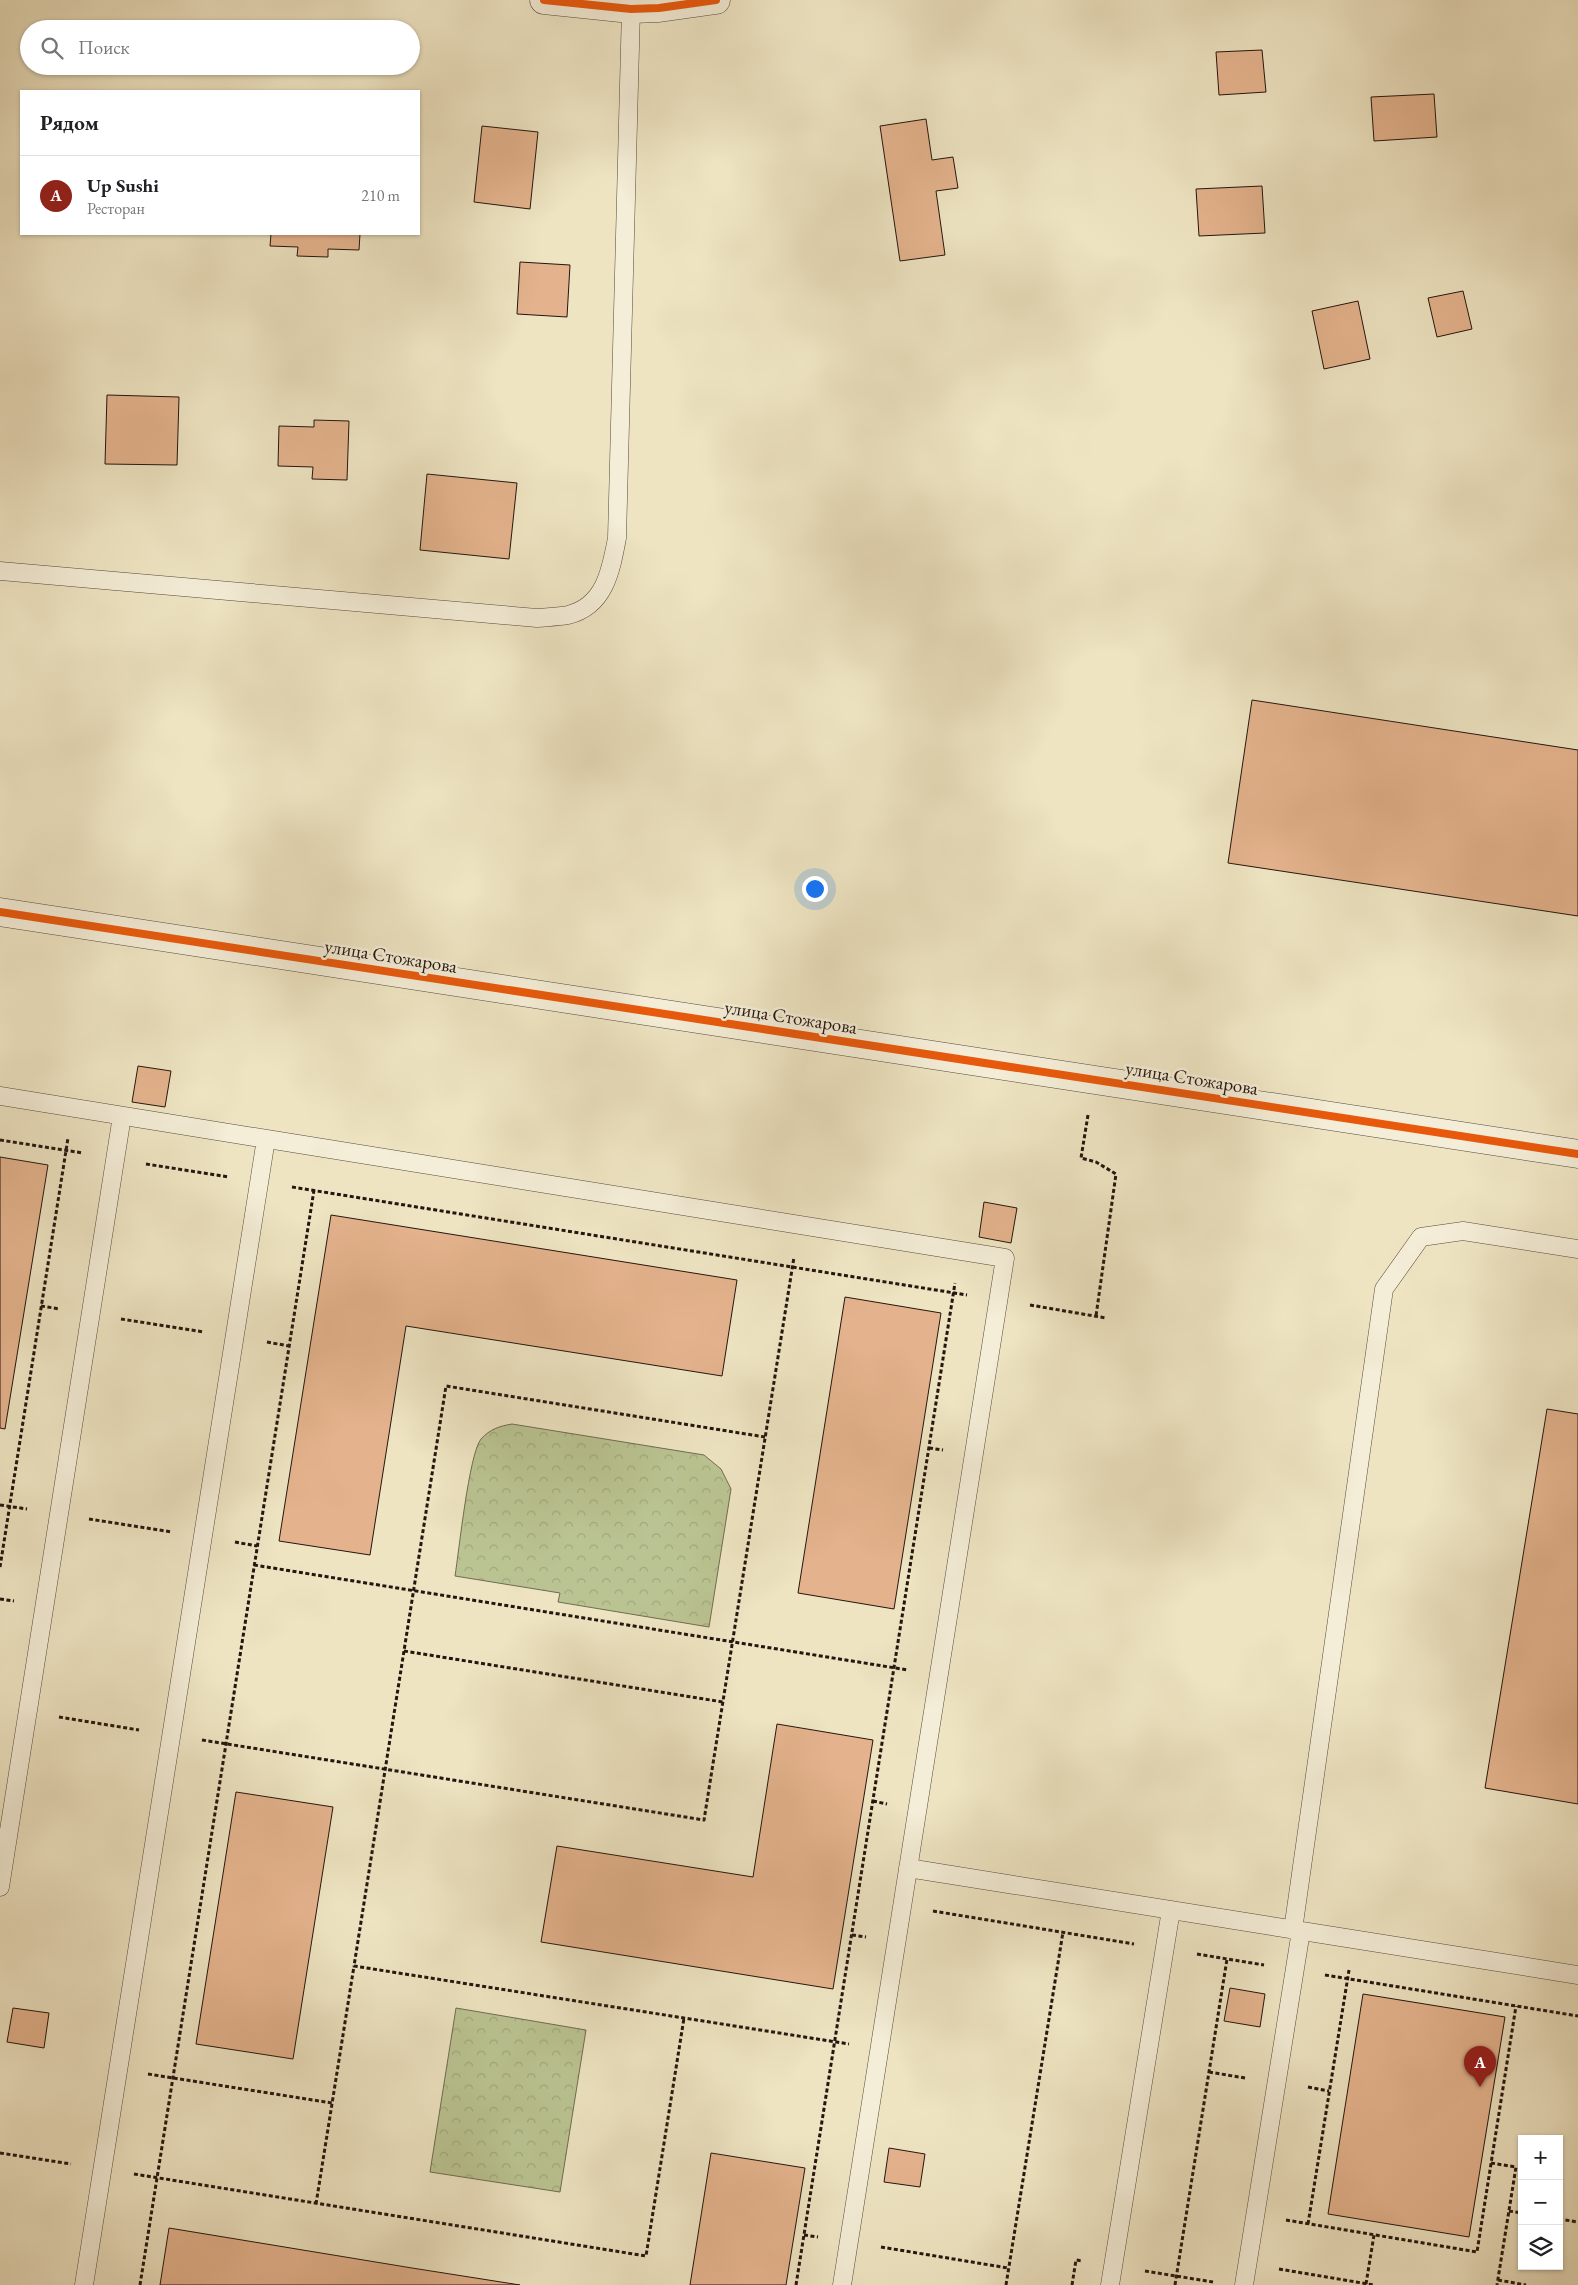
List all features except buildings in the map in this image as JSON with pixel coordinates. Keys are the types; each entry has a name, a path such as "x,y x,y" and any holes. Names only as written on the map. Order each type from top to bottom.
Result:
{"street":[{"path":"544,0 631,9 658,8 716,0"},
{"name":"улица Стожарова","path":"0,912 1578,1154"}],"lane":[{"path":"0,571 537,618 569,615 596,600 610,573 617,538 631,9"},
{"path":"0,1096 1005,1258 842,2285"},
{"path":"0,1887 122,1116"},
{"path":"84,2285 266,1139"},
{"path":"1244,2285 1295,1970 1297,1930 1384,1288 1421,1237 1463,1231 1578,1249"},
{"path":"908,1868 1578,1976"},
{"path":"1110,2285 1171,1910"}],"path":[{"path":"1094,1080 1081,1158 1096,1162 1116,1174 1096,1316"},
{"path":"0,1567 73,1108"},
{"path":"0,1140 1106,1318"},
{"path":"140,2285 314,1190"},
{"path":"28,1712 704,1820 799,1224"},
{"path":"796,2285 961,1250"},
{"path":"41,1306 289,1346"},
{"path":"316,2204 446,1386 765,1437"},
{"path":"0,1504 257,1546"},
{"path":"254,1564 939,1674"},
{"path":"404,1651 723,1702"},
{"path":"902,1906 1578,2016"},
{"path":"1006,2285 1063,1932"},
{"path":"1308,2224 1353,1939"},
{"path":"1175,2285 1227,1959"},
{"path":"354,1966 880,2049"},
{"path":"1255,2215 1477,2252 1516,2006"},
{"path":"0,2153 646,2256 684,2018"},
{"path":"118,2069 332,2103"},
{"path":"1491,2163 1516,2167 1498,2283 1526,2285"},
{"path":"1509,2210 1518,2212"},
{"path":"1563,2220 1578,2222"},
{"path":"804,2235 1008,2268"},
{"path":"1366,2284 1374,2235"},
{"path":"1113,2266 1223,2284"},
{"path":"1271,2268 1374,2285"}],"green space":[{"path":"512,1424 704,1455 721,1469 731,1489 709,1627 558,1602 560,1593 455,1576 472,1463 477,1448 481,1439 492,1430"},
{"path":"456,2008 586,2030 560,2192 430,2172"}],"cycle path":[{"path":"544,0 631,9 659,8 716,0"},
{"path":"0,912 1578,1154"}],"place":[{"name":"Up Sushi","path":"1480,2087"}]}
